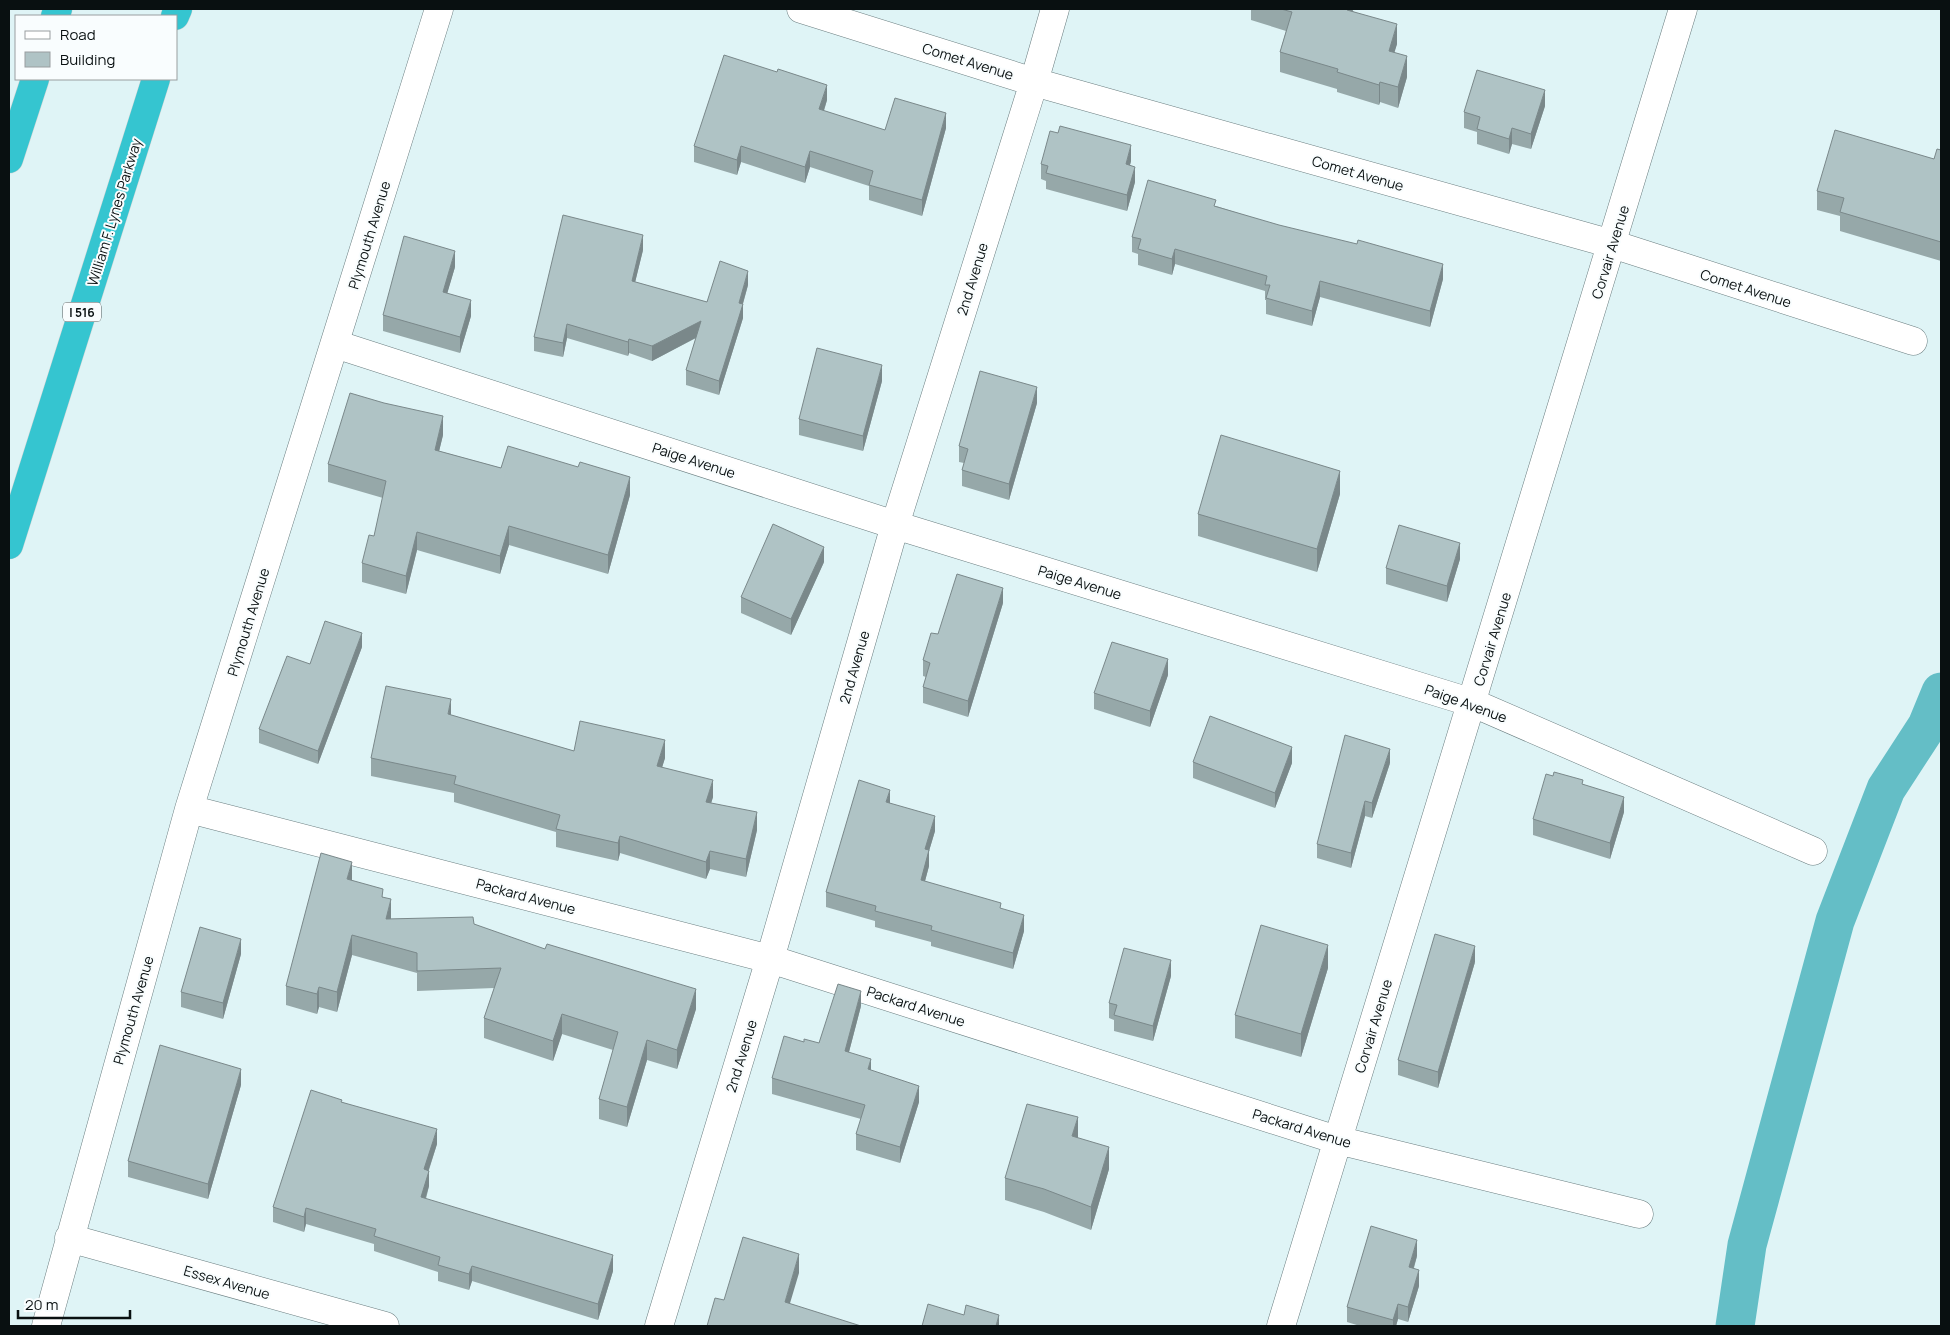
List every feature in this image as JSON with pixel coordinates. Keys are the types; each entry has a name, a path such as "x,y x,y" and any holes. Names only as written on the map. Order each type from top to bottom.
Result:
{"highway":[{"path":"9,159 35,80"},
{"name":"William F. Lynes Parkway","path":"9,545 156,80"}],"street":[{"name":"Plymouth Avenue","path":"46,1326 189,809 439,9"},
{"name":"Comet Avenue","path":"800,9 1034,82 1612,244 1914,341"},
{"name":"2nd Avenue","path":"659,1326 770,960 895,525 1034,82 1055,9"},
{"name":"Corvair Avenue","path":"1282,1326 1337,1140 1473,703 1683,9"},
{"name":"Paige Avenue","path":"335,344 895,525 1473,703 1814,851"},
{"name":"Packard Avenue","path":"189,809 770,960 1337,1140 1639,1214"},
{"name":"Essex Avenue","path":"69,1238 385,1326"}],"building":[{"path":"1281,9 1347,9 1397,24 1389,51 1407,56 1398,87 1380,82 1379,85 1337,72 1338,69 1280,52 1292,12"},
{"path":"724,55 777,72 778,69 827,85 819,109 885,130 895,98 946,113 922,200 869,185 873,171 810,151 805,167 741,146 737,160 694,146"},
{"path":"1477,70 1545,90 1531,134 1512,128 1509,139 1477,129 1480,117 1464,112"},
{"path":"1060,126 1131,145 1126,164 1135,167 1127,195 1046,173 1048,166 1041,164 1050,131 1058,133"},
{"path":"1835,130 1934,159 1937,149 1941,150 1941,242 1840,212 1844,198 1817,191"},
{"path":"1148,180 1216,200 1214,206 1279,225 1357,244 1358,240 1443,264 1430,311 1320,281 1312,311 1266,298 1270,285 1265,285 1267,276 1175,249 1172,259 1138,249 1141,239 1132,237"},
{"path":"563,215 643,235 632,281 707,302 720,261 748,271 739,303 743,304 719,381 686,370 701,321 652,346 629,339 628,342 567,324 563,343 534,337"},
{"path":"404,236 455,251 443,292 471,300 460,337 383,315"},
{"path":"817,348 882,365 863,436 799,419"},
{"path":"980,371 1037,387 1009,484 962,470 968,449 959,446"},
{"path":"350,393 384,403 443,416 435,450 501,468 508,446 578,467 580,462 630,477 608,555 509,526 500,556 417,532 406,576 362,563 369,535 374,536 386,481 328,464"},
{"path":"1221,435 1340,471 1317,549 1198,514"},
{"path":"773,524 824,547 791,619 741,597"},
{"path":"1399,525 1460,543 1447,586 1386,568"},
{"path":"957,574 1003,588 968,701 923,687 930,663 923,660 931,633 938,634"},
{"path":"325,621 362,633 318,751 259,729 287,656 310,664"},
{"path":"1112,642 1168,659 1150,711 1094,693"},
{"path":"386,686 451,699 448,714 574,751 580,721 665,740 657,766 713,780 706,802 757,812 746,859 710,851 706,862 620,836 618,843 556,829 560,815 454,784 456,776 371,758"},
{"path":"1210,716 1292,747 1275,793 1193,762"},
{"path":"1345,735 1390,749 1372,803 1365,801 1351,853 1317,844"},
{"path":"1554,772 1583,780 1582,784 1624,797 1610,843 1533,819 1546,774 1553,776"},
{"path":"859,780 890,790 886,802 935,816 925,849 929,850 921,880 1001,903 1000,908 1024,915 1013,953 931,930 932,926 875,911 876,906 826,892"},
{"path":"321,853 352,862 347,879 383,889 382,897 391,899 386,919 473,917 474,924 545,949 547,944 696,989 677,1050 647,1040 627,1107 599,1099 618,1032 562,1014 553,1041 484,1018 501,968 417,971 417,953 352,935 337,992 319,987 317,994 286,986"},
{"path":"1261,925 1328,945 1301,1034 1235,1015"},
{"path":"200,927 241,939 223,1003 181,992"},
{"path":"1435,934 1475,946 1438,1072 1398,1060"},
{"path":"1124,948 1171,960 1153,1026 1114,1015 1117,1005 1109,1003"},
{"path":"838,984 861,991 845,1051 871,1059 868,1069 919,1086 900,1147 856,1134 865,1105 772,1078 784,1036 804,1042 804,1039 819,1043"},
{"path":"160,1045 241,1069 208,1184 128,1161"},
{"path":"311,1090 342,1100 341,1102 437,1129 424,1169 429,1171 421,1197 613,1255 598,1304 472,1266 469,1274 438,1265 440,1257 374,1236 376,1229 306,1208 304,1217 273,1207"},
{"path":"1027,1104 1078,1117 1072,1136 1109,1147 1091,1207 1044,1189 1005,1178"},
{"path":"1371,1226 1417,1240 1409,1267 1419,1270 1408,1307 1398,1304 1393,1320 1347,1307"},
{"path":"743,1237 799,1254 785,1302 861,1326 707,1326 715,1298 724,1300"},
{"path":"928,1304 964,1315 966,1305 999,1315 996,1326 922,1326"}],"waterway":[{"path":"1735,1326 1747,1245 1835,921 1886,789 1927,726 1941,692"}]}
